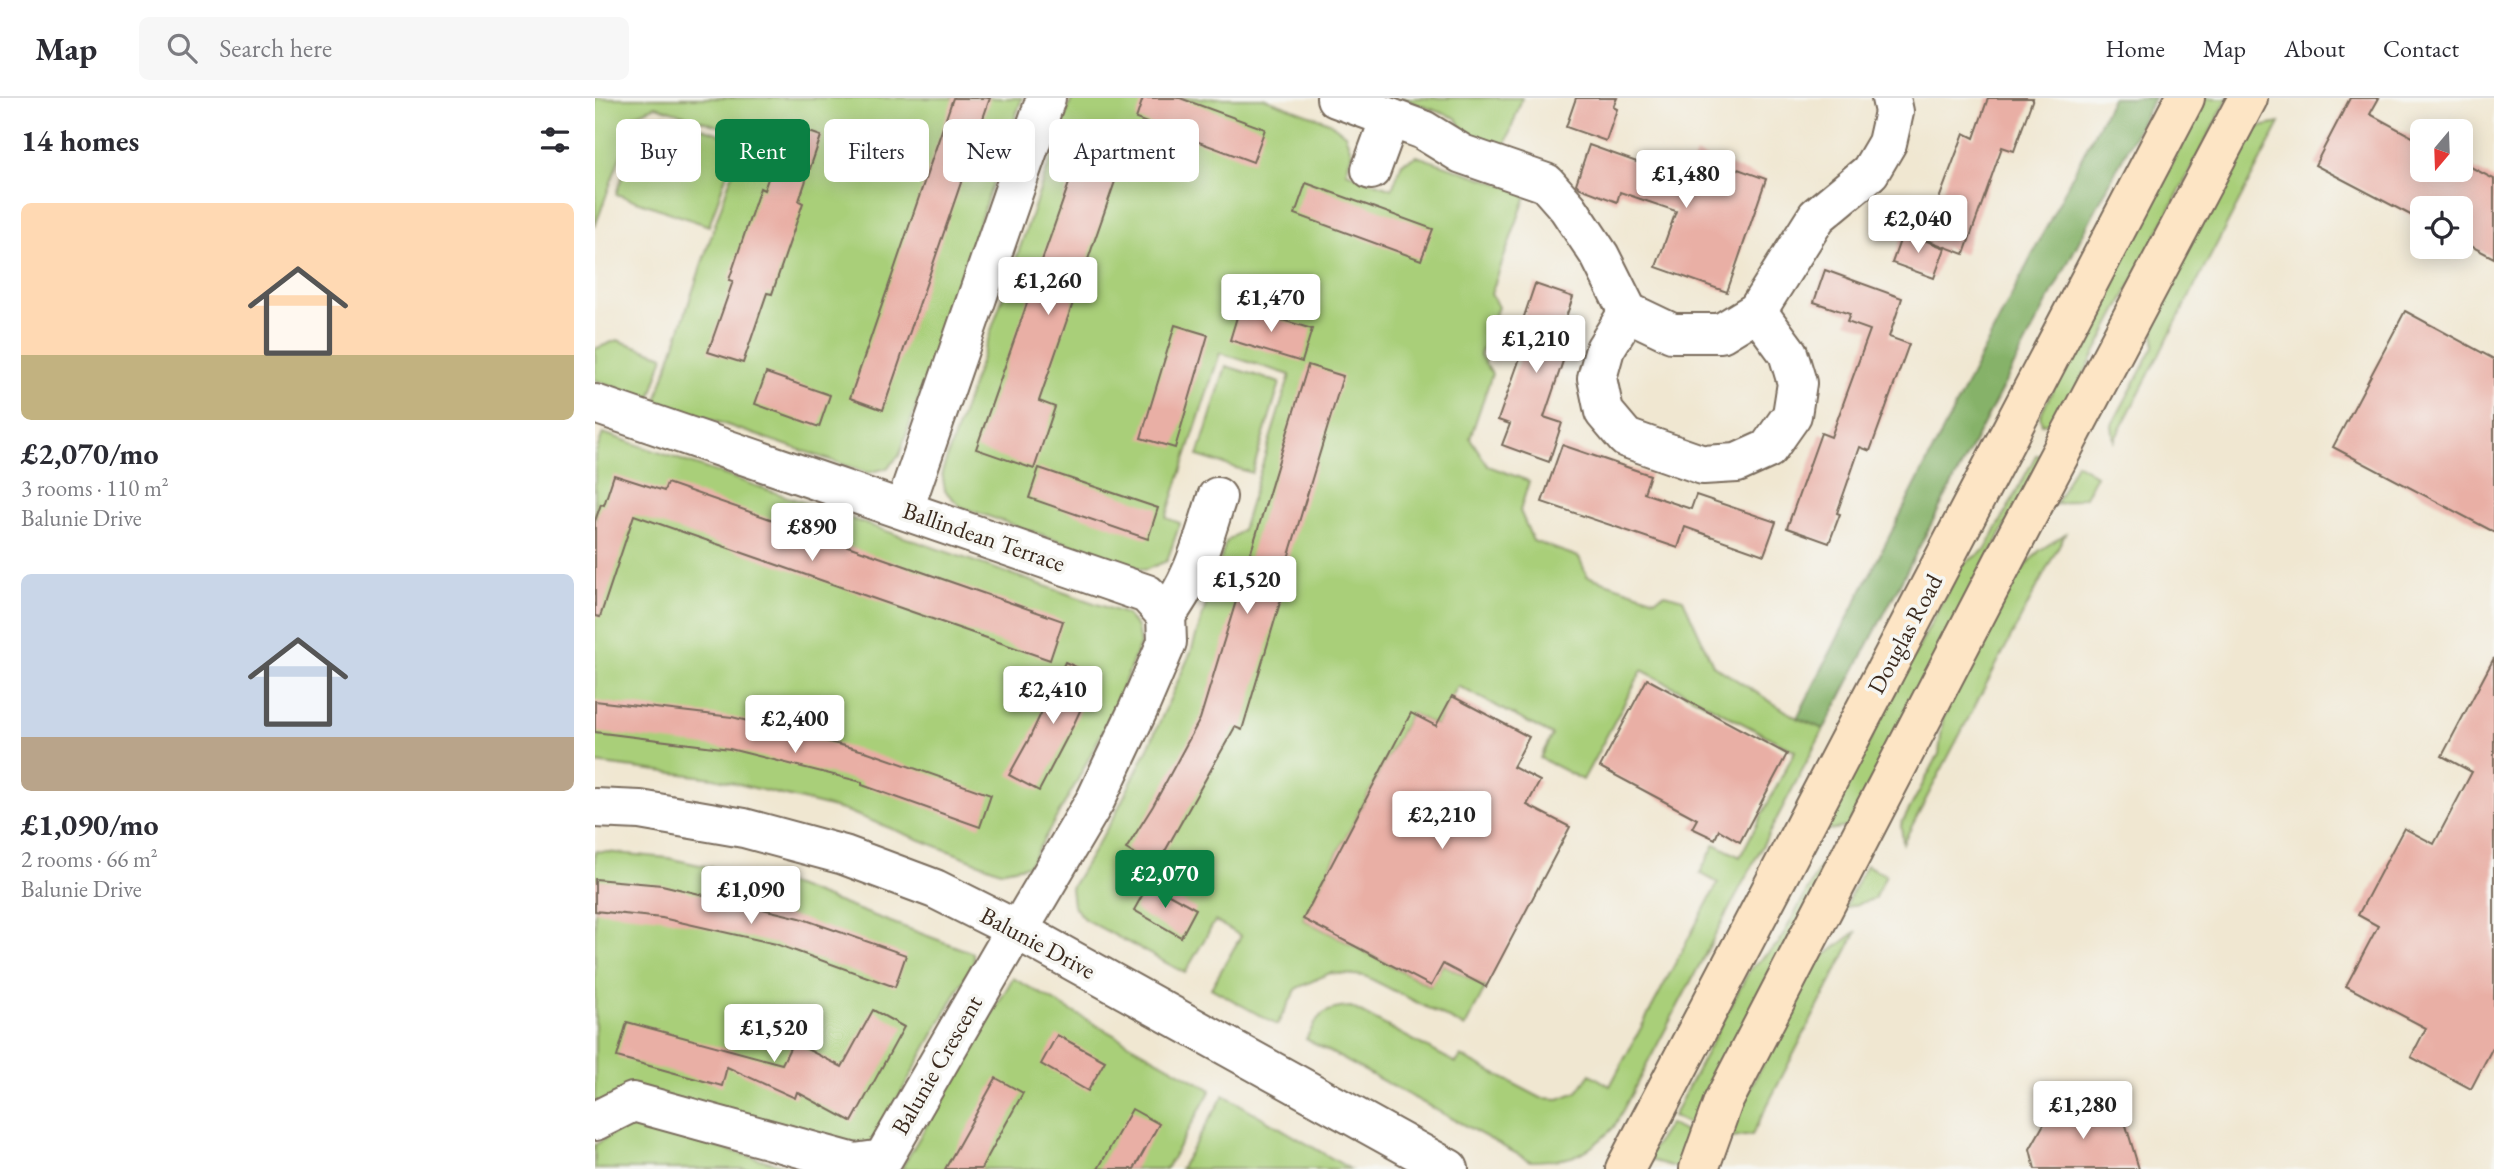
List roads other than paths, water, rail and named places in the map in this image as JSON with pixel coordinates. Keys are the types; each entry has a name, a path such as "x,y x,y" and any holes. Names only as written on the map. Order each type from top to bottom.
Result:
{"main road":[{"name":"Douglas Road","path":"1625,1169 2185,98"},
{"path":"1699,1169 1723,1102 2248,98"}],"street":[{"path":"904,509 1046,98"},
{"path":"1336,98 1423,130 1462,154 1545,183 1568,208 1600,256 1628,312 1672,333 1721,333 1757,311 1817,216 1870,172 1887,143 1894,112 1891,98"},
{"path":"1371,170 1390,118"},
{"path":"1628,312 1605,349 1597,378 1604,412 1626,438 1703,465 1737,463 1768,449 1792,415 1797,383 1788,353 1757,311"},
{"name":"Ballindean Terrace","path":"595,404 1147,594 1166,615"},
{"path":"1017,930 1095,799 1138,710 1167,642 1166,615 1189,582 1217,497"},
{"name":"Balunie Drive","path":"595,807 640,810 744,828 844,855 935,889 1017,930 1449,1169"},
{"name":"Balunie Crescent","path":"595,1121 633,1102 855,1163 883,1159 1017,930"}]}
